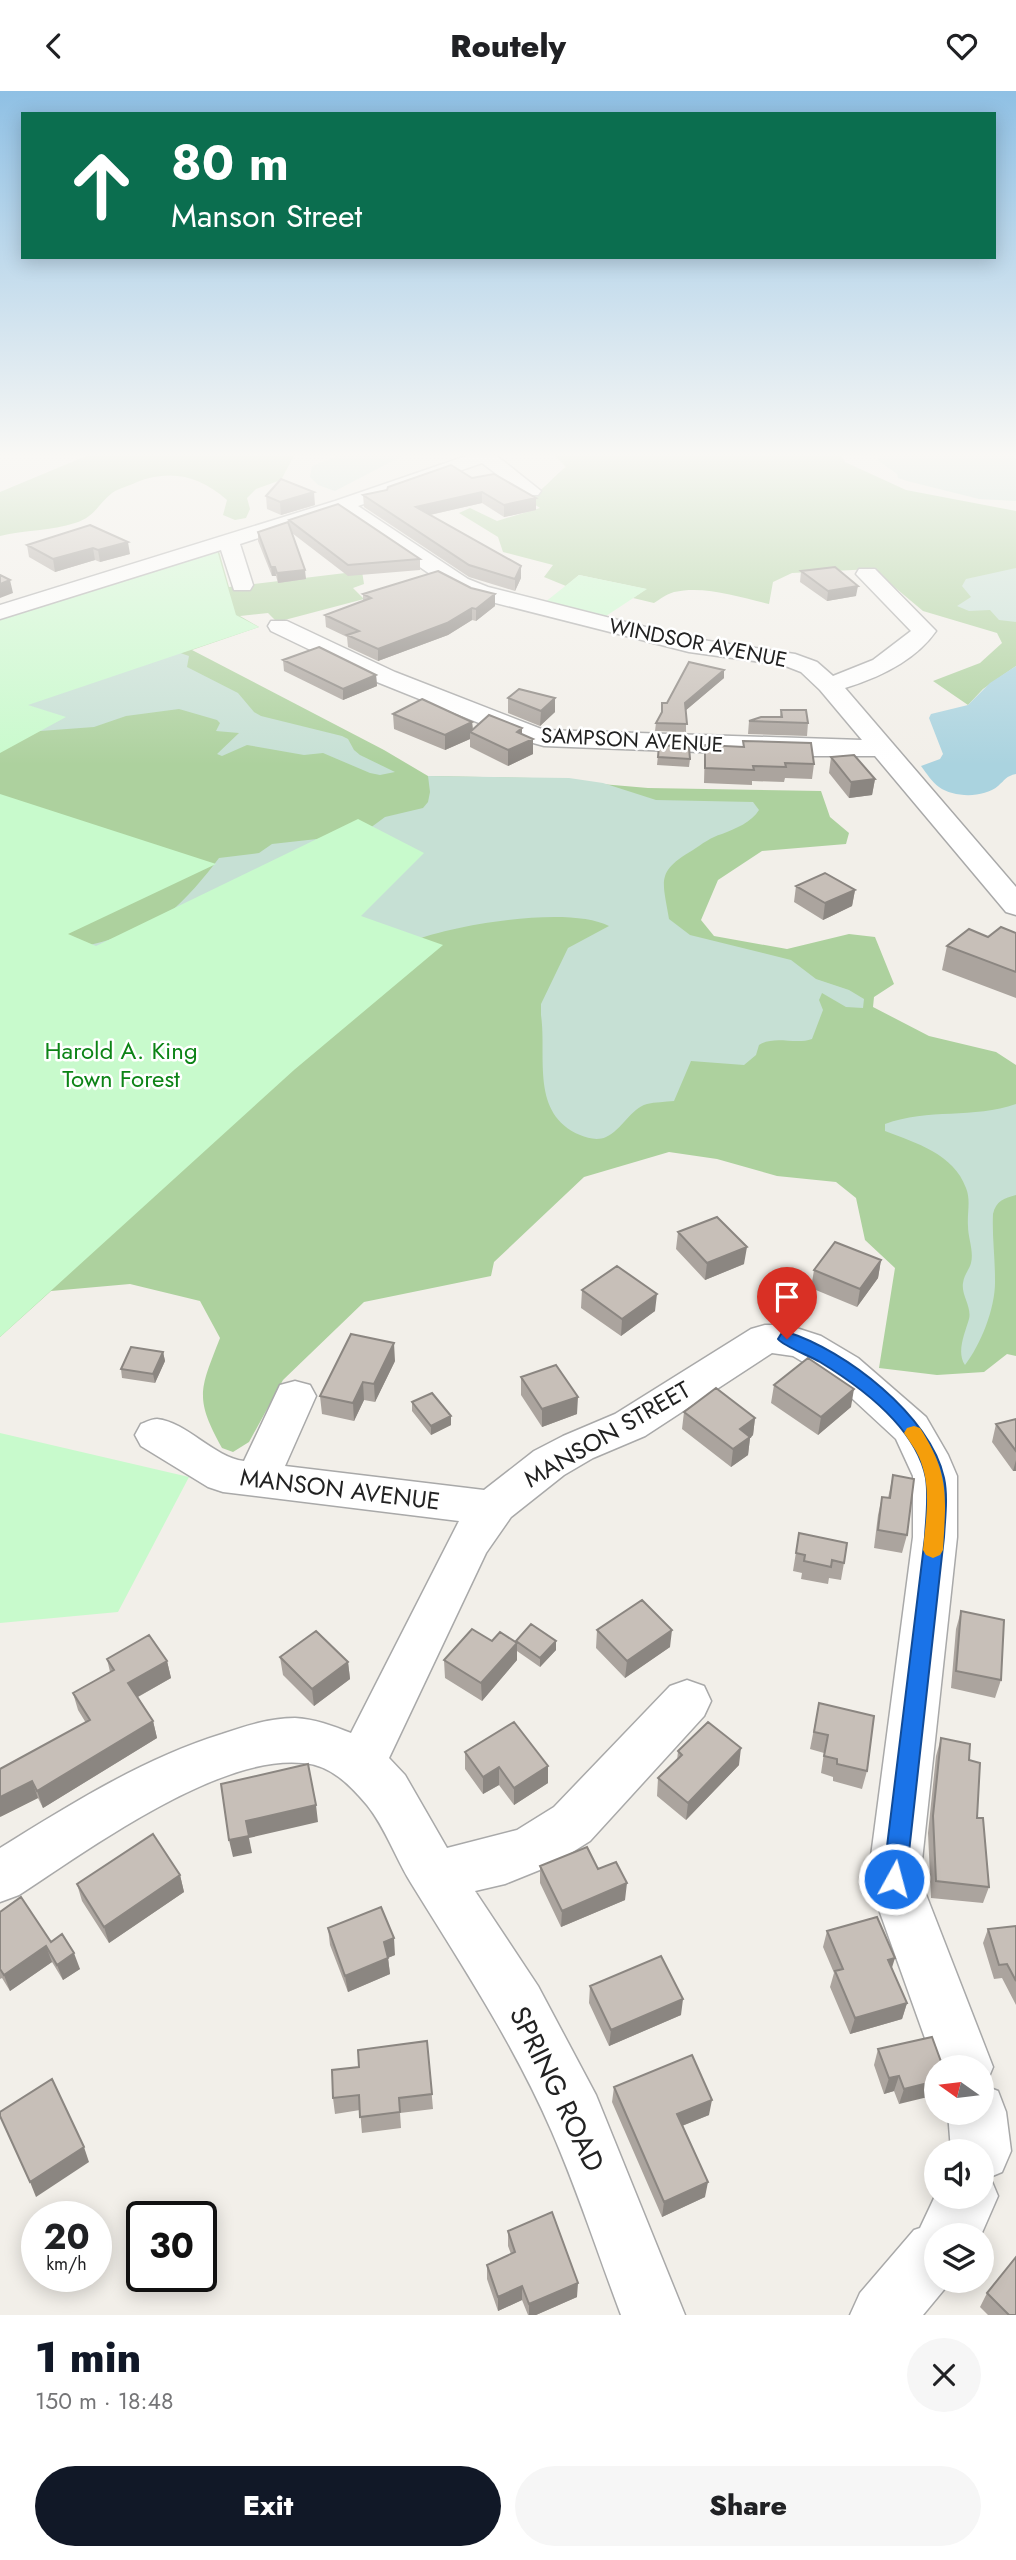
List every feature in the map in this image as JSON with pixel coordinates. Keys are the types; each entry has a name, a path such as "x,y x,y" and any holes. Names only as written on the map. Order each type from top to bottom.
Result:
{"street":[{"path":"0,612 175,558"},
{"path":"234,558 242,586"},
{"name":"WINDSOR AVENUE","path":"421,558 460,584 480,592 702,647 787,659 809,667 829,685 1016,906"},
{"path":"829,685 848,680 911,647 924,631 867,574"},
{"path":"493,622 516,602"},
{"name":"SAMPSON AVENUE","path":"279,626 386,677 520,731 544,738 803,748 881,748"},
{"name":"MANSON STREET","path":"360,1764 468,1543 493,1508 549,1463 578,1447 629,1426 678,1392 765,1339 787,1339 807,1346 844,1369 911,1428 928,1455 935,1476 937,1494 934,1537 894,1879 960,2055"},
{"path":"257,1480 295,1396"},
{"name":"MANSON AVENUE","path":"156,1435 223,1475 493,1508"},
{"path":"436,1875 505,1859 534,1848 572,1824 687,1701"},
{"path":"0,1877 108,1811 210,1759 282,1741 312,1742 344,1751 360,1764"},
{"name":"SPRING ROAD","path":"360,1764 387,1791 518,2006 575,2116 653,2315"},
{"path":"882,2315 924,2266"}],"green space":[{"path":"193,558 219,558 236,615 259,627 28,705 66,717 0,753 0,619"},
{"path":"211,558 221,558 229,587 362,571 364,584 353,588 364,599 277,622 268,613 240,616 259,627 192,650 384,750 428,776 532,778 648,788 821,791 830,817 849,833 846,844 762,851 718,880 701,920 714,936 787,949 849,934 875,937 894,984 874,997 873,1007 929,1036 996,1052 1016,1065 1016,1356 1007,1354 984,1372 937,1375 879,1368 895,1268 865,1240 856,1198 836,1182 777,1176 717,1159 669,1152 584,1177 494,1262 491,1276 364,1302 283,1380 249,1442 233,1452 222,1448 207,1417 204,1404 204,1382 220,1338 200,1301 130,1284 51,1291 0,1337 0,739"},
{"path":"525,558 1016,558 1016,666 983,689 968,705 933,681 980,663 1002,643 997,633 923,611 873,569 792,573 773,582 769,604 697,590 674,592 654,603 633,598 646,589 579,575 566,586 544,577 553,565"},
{"path":"1016,568 1016,622 999,620 990,610 969,611 957,606 971,597 962,586 966,579"},
{"path":"579,575 647,589 603,618 544,603"},
{"path":"169,649 189,656 187,667 238,693 254,712 261,716 342,736 348,739 360,755 395,772 380,775 370,773 323,753 304,755 247,745 222,756 217,754 239,733 216,731 220,723 217,720 179,709 126,716 94,727 27,732 0,674"},
{"path":"428,776 569,778 603,783 656,800 753,802 759,810 752,818 707,841 667,871 664,886 669,919 690,935 791,960 816,979 849,990 864,999 863,1008 846,1007 822,993 819,1000 823,1010 812,1039 765,1042 759,1045 756,1055 744,1065 691,1061 674,1101 650,1103 641,1107 612,1134 596,1139 580,1135 564,1126 547,1099 541,1015 541,1004 568,948 609,926 590,920 538,917 479,924 407,943 0,1014 90,945 119,937 167,915 195,888 219,858 259,853 272,844 362,834 385,817 423,808 428,802 430,792"},
{"name":"Harold A. King Town Forest","path":"0,794 216,864 68,934 96,946 358,819 424,853 361,916 443,945 294,1070 0,1337"},
{"path":"1016,1104 1016,1195 1001,1201 993,1214 993,1301 982,1336 965,1365 961,1348 970,1315 963,1283 972,1254 966,1188 953,1166 943,1158 921,1145 885,1131 885,1124 918,1116 984,1111"},
{"path":"0,1433 189,1477 118,1612 0,1623"}],"water":[{"path":"1016,666 1016,774 985,793 961,795 945,791 921,766 940,759 943,754 929,718 931,714 968,705 990,683"}],"building":[{"path":"268,558 301,558 305,570 277,573 275,567 271,567"},
{"path":"339,558 420,559 348,565"},
{"path":"458,558 506,558 521,566 515,579 469,565"},
{"path":"835,567 858,586 828,591 801,571"},
{"path":"438,571 471,588 495,594 476,609 472,608 447,623 378,649 347,635 359,631 325,615 371,598 363,594"},
{"path":"0,575 10,580 0,584"},
{"path":"319,647 376,675 343,689 283,660"},
{"path":"689,662 724,670 685,703 687,724 656,723 662,712 662,703 667,703"},
{"path":"519,689 555,698 541,711 508,698"},
{"path":"422,699 472,722 445,735 393,714"},
{"path":"781,710 806,710 808,723 749,721 761,717 782,717"},
{"path":"489,715 522,728 517,732 533,739 508,750 470,732"},
{"path":"743,741 811,743 814,764 753,766 754,770 705,768 705,745 744,747"},
{"path":"659,745 689,747 690,759 658,757"},
{"path":"854,755 875,779 851,782 831,757"},
{"path":"825,873 855,890 825,903 796,886"},
{"path":"1001,927 1016,933 1016,972 947,946 969,929 988,937"},
{"path":"717,1217 747,1247 707,1263 678,1232"},
{"path":"835,1242 881,1260 860,1289 814,1270"},
{"path":"617,1266 657,1294 622,1319 582,1290"},
{"path":"351,1334 394,1343 374,1384 363,1382 353,1403 320,1396"},
{"path":"131,1347 163,1352 153,1374 121,1369"},
{"path":"808,1358 854,1389 821,1417 774,1385"},
{"path":"556,1365 578,1397 542,1409 521,1377"},
{"path":"716,1388 755,1418 740,1429 750,1437 733,1449 684,1412"},
{"path":"432,1393 451,1416 431,1426 412,1402"},
{"path":"1016,1419 1016,1451 996,1424"},
{"path":"893,1475 914,1479 907,1535 878,1530 882,1497 890,1498"},
{"path":"799,1533 847,1543 844,1563 832,1560 831,1567 804,1561 805,1555 796,1553"},
{"path":"642,1600 672,1630 627,1661 597,1630"},
{"path":"961,1611 1004,1620 1001,1680 956,1671"},
{"path":"531,1624 556,1641 540,1658 516,1641"},
{"path":"472,1629 492,1641 500,1632 517,1643 481,1683 444,1660"},
{"path":"316,1631 348,1662 312,1689 280,1657"},
{"path":"149,1635 167,1661 128,1683 153,1721 37,1791 32,1781 0,1797 0,1769 90,1720 73,1693 114,1670 107,1659"},
{"path":"819,1703 874,1716 867,1771 837,1764 837,1759 824,1756 828,1735 814,1732"},
{"path":"514,1722 548,1766 514,1788 499,1767 483,1777 465,1752"},
{"path":"708,1722 741,1748 688,1803 658,1778 682,1755 678,1751"},
{"path":"941,1738 970,1744 969,1760 980,1763 977,1818 983,1818 989,1887 936,1881 933,1816"},
{"path":"308,1764 316,1805 246,1821 249,1836 229,1840 221,1784"},
{"path":"153,1834 180,1875 104,1927 77,1884"},
{"path":"587,1847 598,1869 616,1862 627,1883 562,1911 540,1866"},
{"path":"21,1897 51,1942 62,1934 74,1953 57,1965 46,1946 4,1975 0,1969 0,1912"},
{"path":"381,1907 394,1938 384,1942 388,1958 345,1976 328,1928"},
{"path":"877,1917 895,1958 888,1960 907,2003 855,2018 835,1971 843,1969 827,1931"},
{"path":"1016,1926 1016,1981 1007,1964 999,1965 988,1929"},
{"path":"661,1956 683,1999 611,2030 590,1986"},
{"path":"932,2037 939,2055 924,2055 924,2084 904,2089 899,2076 889,2078 878,2049"},
{"path":"427,2041 432,2094 399,2098 400,2112 360,2117 359,2095 333,2098 332,2070 359,2067 358,2050"},
{"path":"692,2055 712,2100 677,2114 708,2182 664,2202 614,2087"},
{"path":"52,2079 84,2147 30,2182 0,2112"},
{"path":"552,2212 578,2283 529,2304 522,2286 498,2297 487,2265 515,2252 508,2231"},
{"path":"1016,2257 1016,2315 1009,2315 987,2293 994,2293 994,2284"}],"slow traffic":[{"path":"914,1433 928,1455 935,1476 937,1494 933,1550"}],"route":[{"path":"787,1339 807,1346 844,1369 884,1401 911,1428 928,1455 935,1476 937,1494 934,1537 894,1879"}]}
